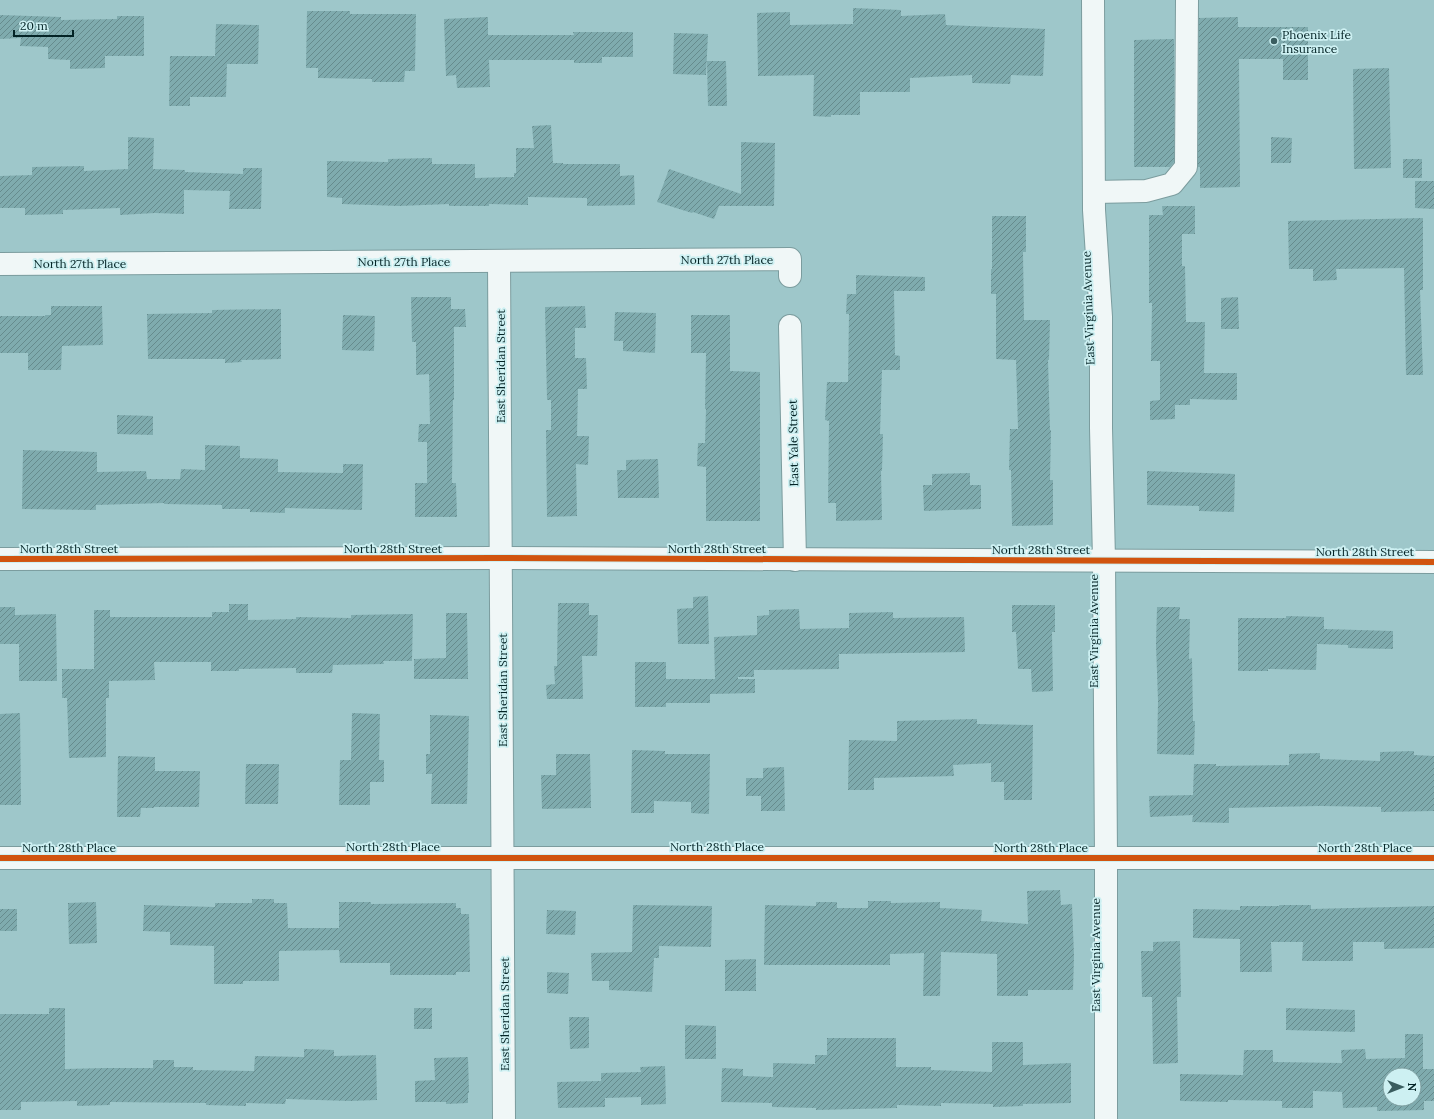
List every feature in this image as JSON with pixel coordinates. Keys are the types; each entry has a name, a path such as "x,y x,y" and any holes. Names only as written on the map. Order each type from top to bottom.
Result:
{"street":[{"name":"East Virginia Avenue","path":"1093,0 1094,210 1101,316 1101,428 1104,560 1106,1119"},
{"path":"1094,192 1146,191 1172,184 1186,167 1187,0"},
{"name":"North 27th Place","path":"0,264 790,259 790,276"},
{"name":"East Sheridan Street","path":"499,261 504,1119"},
{"name":"East Yale Street","path":"790,326 795,560"},
{"name":"North 28th Street","path":"0,559 501,558 1434,562"},
{"name":"North 28th Place","path":"0,858 1434,858"}],"building":[{"path":"853,8 901,10 901,16 945,14 946,25 1045,29 1043,76 1011,75 1010,84 972,83 972,75 910,78 910,92 860,92 860,115 831,115 831,117 813,116 814,75 758,76 757,13 790,12 790,25 853,24"},
{"path":"307,11 350,11 350,14 416,14 415,71 405,71 404,82 372,82 372,79 318,78 318,68 306,68"},
{"path":"0,15 61,17 61,20 117,19 117,16 144,16 144,56 105,56 105,68 70,69 70,60 48,59 48,47 20,46 21,38 0,39"},
{"path":"488,17 488,35 574,35 573,32 633,32 633,57 602,57 602,63 574,63 574,60 489,60 490,87 457,88 456,75 446,76 444,19"},
{"path":"1238,17 1238,27 1308,27 1308,80 1283,80 1283,59 1239,59 1240,187 1200,188 1200,167 1198,167 1199,18"},
{"path":"216,24 259,25 258,64 227,64 226,97 190,97 190,106 169,106 170,56 215,56"},
{"path":"674,33 708,34 706,75 673,74"},
{"path":"1174,39 1174,162 1170,167 1134,167 1134,40"},
{"path":"707,61 726,61 727,106 708,106"},
{"path":"1389,68 1391,168 1354,169 1353,69"},
{"path":"551,125 553,163 620,164 620,176 634,175 635,205 587,206 587,198 528,197 528,205 489,204 489,206 449,206 449,204 399,206 342,204 342,198 327,197 327,161 388,162 388,159 432,158 432,164 475,164 475,178 514,177 514,173 516,173 516,148 534,148 532,126"},
{"path":"128,137 154,138 153,169 185,170 185,172 243,174 243,168 262,168 261,209 229,209 230,191 184,190 184,214 155,213 120,215 120,208 63,210 63,214 25,215 25,208 0,208 0,176 32,175 32,167 84,166 84,171 128,169"},
{"path":"1271,137 1292,138 1291,163 1271,163"},
{"path":"741,142 775,143 774,206 719,206 714,219 657,202 669,169 741,194"},
{"path":"1403,159 1422,159 1422,178 1403,178"},
{"path":"1415,181 1434,181 1434,209 1415,208"},
{"path":"1162,206 1195,206 1195,234 1182,234 1182,266 1185,266 1186,322 1205,322 1204,373 1237,373 1237,400 1190,399 1190,405 1175,405 1175,419 1150,420 1150,401 1160,400 1160,361 1151,361 1152,303 1149,303 1149,215 1163,215"},
{"path":"992,216 1026,216 1026,252 1023,252 1024,320 1050,320 1048,360 1051,430 1050,480 1053,480 1053,525 1012,526 1011,470 1009,470 1010,429 1018,429 1016,360 996,359 996,294 991,294"},
{"path":"1423,218 1423,290 1420,290 1423,375 1406,375 1404,268 1336,269 1337,280 1313,281 1313,269 1289,269 1288,221"},
{"path":"856,275 925,277 925,291 894,291 895,355 900,356 900,370 882,370 880,434 883,434 881,471 882,520 836,521 836,503 828,503 829,421 825,420 827,382 848,382 849,314 846,314 847,294 856,294"},
{"path":"411,297 451,297 451,309 465,309 466,327 454,327 452,483 456,483 457,517 415,517 415,483 427,483 427,442 418,442 419,424 430,424 429,374 416,375 416,342 412,342"},
{"path":"1238,297 1239,329 1221,329 1221,298"},
{"path":"51,306 102,306 103,345 62,346 61,370 28,370 28,353 0,353 0,316 51,315"},
{"path":"585,306 586,328 575,328 575,358 586,358 587,389 578,389 577,436 589,436 588,465 576,464 577,516 547,517 546,430 551,430 551,400 547,400 545,307"},
{"path":"281,309 281,359 241,360 242,362 225,363 225,359 148,359 147,314 212,313 212,310"},
{"path":"615,312 656,313 655,353 623,351 623,341 614,341"},
{"path":"343,315 375,316 374,351 342,350"},
{"path":"691,315 730,315 730,371 760,372 760,521 706,521 706,467 697,466 698,443 705,443 706,353 691,353"},
{"path":"117,415 153,416 153,435 117,434"},
{"path":"205,445 240,446 240,458 278,459 278,472 343,473 343,464 363,464 362,510 285,508 285,513 250,512 250,509 222,509 222,505 164,503 96,505 96,510 22,509 23,450 97,452 97,472 146,471 147,479 180,479 181,469 205,470"},
{"path":"658,459 659,498 618,498 617,470 626,470 626,460"},
{"path":"1147,471 1235,474 1234,512 1199,511 1199,506 1147,505"},
{"path":"970,473 970,485 981,485 981,509 924,511 923,485 932,485 932,474"},
{"path":"708,596 709,644 678,644 677,609 693,608 693,597"},
{"path":"558,603 589,603 589,615 598,615 597,656 582,656 583,699 547,699 546,685 555,684 554,666 557,666"},
{"path":"229,604 248,604 248,620 296,619 296,617 351,618 351,615 413,614 412,661 383,661 384,664 333,665 332,673 296,673 296,668 211,671 211,662 154,662 155,680 109,681 109,698 106,698 106,757 69,758 67,698 62,698 62,669 94,669 94,610 110,610 110,617 212,617 212,612 229,612"},
{"path":"1012,605 1055,605 1055,632 1052,632 1053,691 1032,692 1031,669 1018,669 1016,632 1012,632"},
{"path":"0,607 15,607 15,615 56,614 57,681 19,681 19,644 0,644"},
{"path":"1157,607 1180,607 1179,619 1190,619 1189,659 1192,658 1193,721 1195,721 1194,755 1157,754"},
{"path":"799,609 800,629 849,628 849,613 893,612 893,618 964,617 965,652 839,654 839,669 754,670 754,677 738,677 738,679 755,679 755,693 710,694 710,703 666,703 666,707 635,707 635,662 666,662 666,679 715,679 714,637 757,635 757,616 769,615 769,610"},
{"path":"446,613 467,613 468,679 414,679 414,659 446,658"},
{"path":"1286,616 1324,617 1324,629 1393,631 1393,649 1348,648 1348,645 1317,644 1316,670 1268,669 1268,671 1238,671 1238,618 1286,618"},
{"path":"20,713 21,805 0,805 0,714"},
{"path":"352,713 380,714 379,760 384,760 384,782 370,782 370,805 339,805 340,760 351,760"},
{"path":"430,715 469,716 467,804 431,804 432,774 426,774 426,754 430,754"},
{"path":"977,719 977,724 1033,725 1032,800 1004,800 1004,782 991,782 991,763 953,765 954,776 874,778 874,790 848,790 849,740 897,741 897,721"},
{"path":"632,750 665,751 665,754 710,754 709,814 691,813 691,802 654,801 654,813 631,813"},
{"path":"1414,751 1414,755 1434,756 1434,811 1381,812 1381,807 1320,806 1229,808 1229,823 1192,822 1193,815 1150,817 1149,796 1193,795 1194,764 1216,764 1216,766 1289,765 1289,754 1320,753 1320,759 1380,761 1380,752"},
{"path":"556,754 590,754 591,808 542,809 541,775 556,775"},
{"path":"118,756 155,757 155,771 200,771 199,807 141,808 140,817 117,817"},
{"path":"246,764 279,764 278,804 245,804"},
{"path":"784,767 785,811 761,811 761,796 746,796 746,778 763,778 763,768"},
{"path":"1060,890 1061,905 1072,904 1074,956 1073,990 1028,990 1028,996 997,996 997,954 941,952 940,996 923,996 924,953 890,954 890,965 764,965 765,905 816,906 816,902 837,902 837,908 868,908 868,901 891,901 891,903 940,902 940,908 982,910 981,921 1028,924 1027,891"},
{"path":"252,899 274,899 274,903 287,903 288,928 339,928 339,902 371,902 371,904 456,903 456,908 461,908 461,914 469,914 470,972 456,972 456,975 390,975 390,963 340,963 339,950 279,951 279,981 243,981 243,984 214,984 214,946 170,945 170,932 143,931 144,905 215,907 215,903 252,903"},
{"path":"96,902 97,943 69,944 68,903"},
{"path":"633,905 712,906 711,947 659,946 659,958 654,958 652,992 609,990 609,981 592,981 591,953 632,952"},
{"path":"1311,905 1311,909 1434,906 1434,948 1384,949 1384,942 1353,942 1353,961 1302,961 1303,942 1271,942 1272,972 1240,972 1240,939 1193,938 1193,909 1240,910 1240,906"},
{"path":"0,909 17,909 17,931 0,931"},
{"path":"547,910 576,911 575,935 546,934"},
{"path":"1180,941 1181,997 1177,997 1178,1063 1153,1064 1152,997 1142,997 1141,951 1153,951 1153,942"},
{"path":"756,959 756,991 725,991 725,960"},
{"path":"547,972 569,973 568,994 547,993"},
{"path":"49,1008 65,1008 65,1069 153,1068 153,1060 174,1060 174,1067 193,1067 193,1070 254,1071 255,1056 304,1057 304,1049 334,1050 334,1056 376,1055 377,1100 350,1101 286,1099 285,1104 246,1103 246,1106 206,1105 206,1103 110,1102 110,1105 77,1106 77,1101 21,1102 21,1110 0,1110 0,1014 49,1014"},
{"path":"414,1008 432,1008 432,1029 414,1029"},
{"path":"1286,1008 1355,1010 1355,1032 1286,1030"},
{"path":"569,1017 589,1017 589,1048 570,1049"},
{"path":"685,1025 716,1026 716,1059 685,1059"},
{"path":"1405,1034 1423,1034 1423,1069 1434,1069 1434,1101 1424,1101 1424,1110 1377,1111 1377,1107 1343,1108 1342,1092 1313,1091 1313,1108 1282,1108 1282,1101 1180,1101 1180,1074 1243,1075 1244,1050 1273,1050 1273,1062 1342,1063 1341,1050 1365,1049 1366,1059 1405,1058"},
{"path":"827,1038 896,1038 896,1067 931,1067 931,1070 992,1072 992,1042 1023,1042 1023,1065 1071,1063 1071,1103 1023,1104 1023,1106 993,1107 993,1104 941,1103 941,1106 897,1105 897,1108 816,1110 816,1108 772,1107 772,1103 721,1102 722,1068 743,1069 743,1076 773,1077 773,1063 815,1064 815,1055 827,1055"},
{"path":"468,1057 468,1103 446,1104 446,1102 415,1102 415,1081 435,1080 434,1058"},
{"path":"665,1066 666,1104 641,1105 641,1097 605,1098 605,1107 558,1108 557,1082 601,1081 601,1073 641,1072 640,1067"}],"cycle path":[{"path":"0,559 501,558 1434,562"},
{"path":"0,858 1434,858"}],"place":[{"name":"Phoenix Life Insurance","path":"1274,41"}]}
